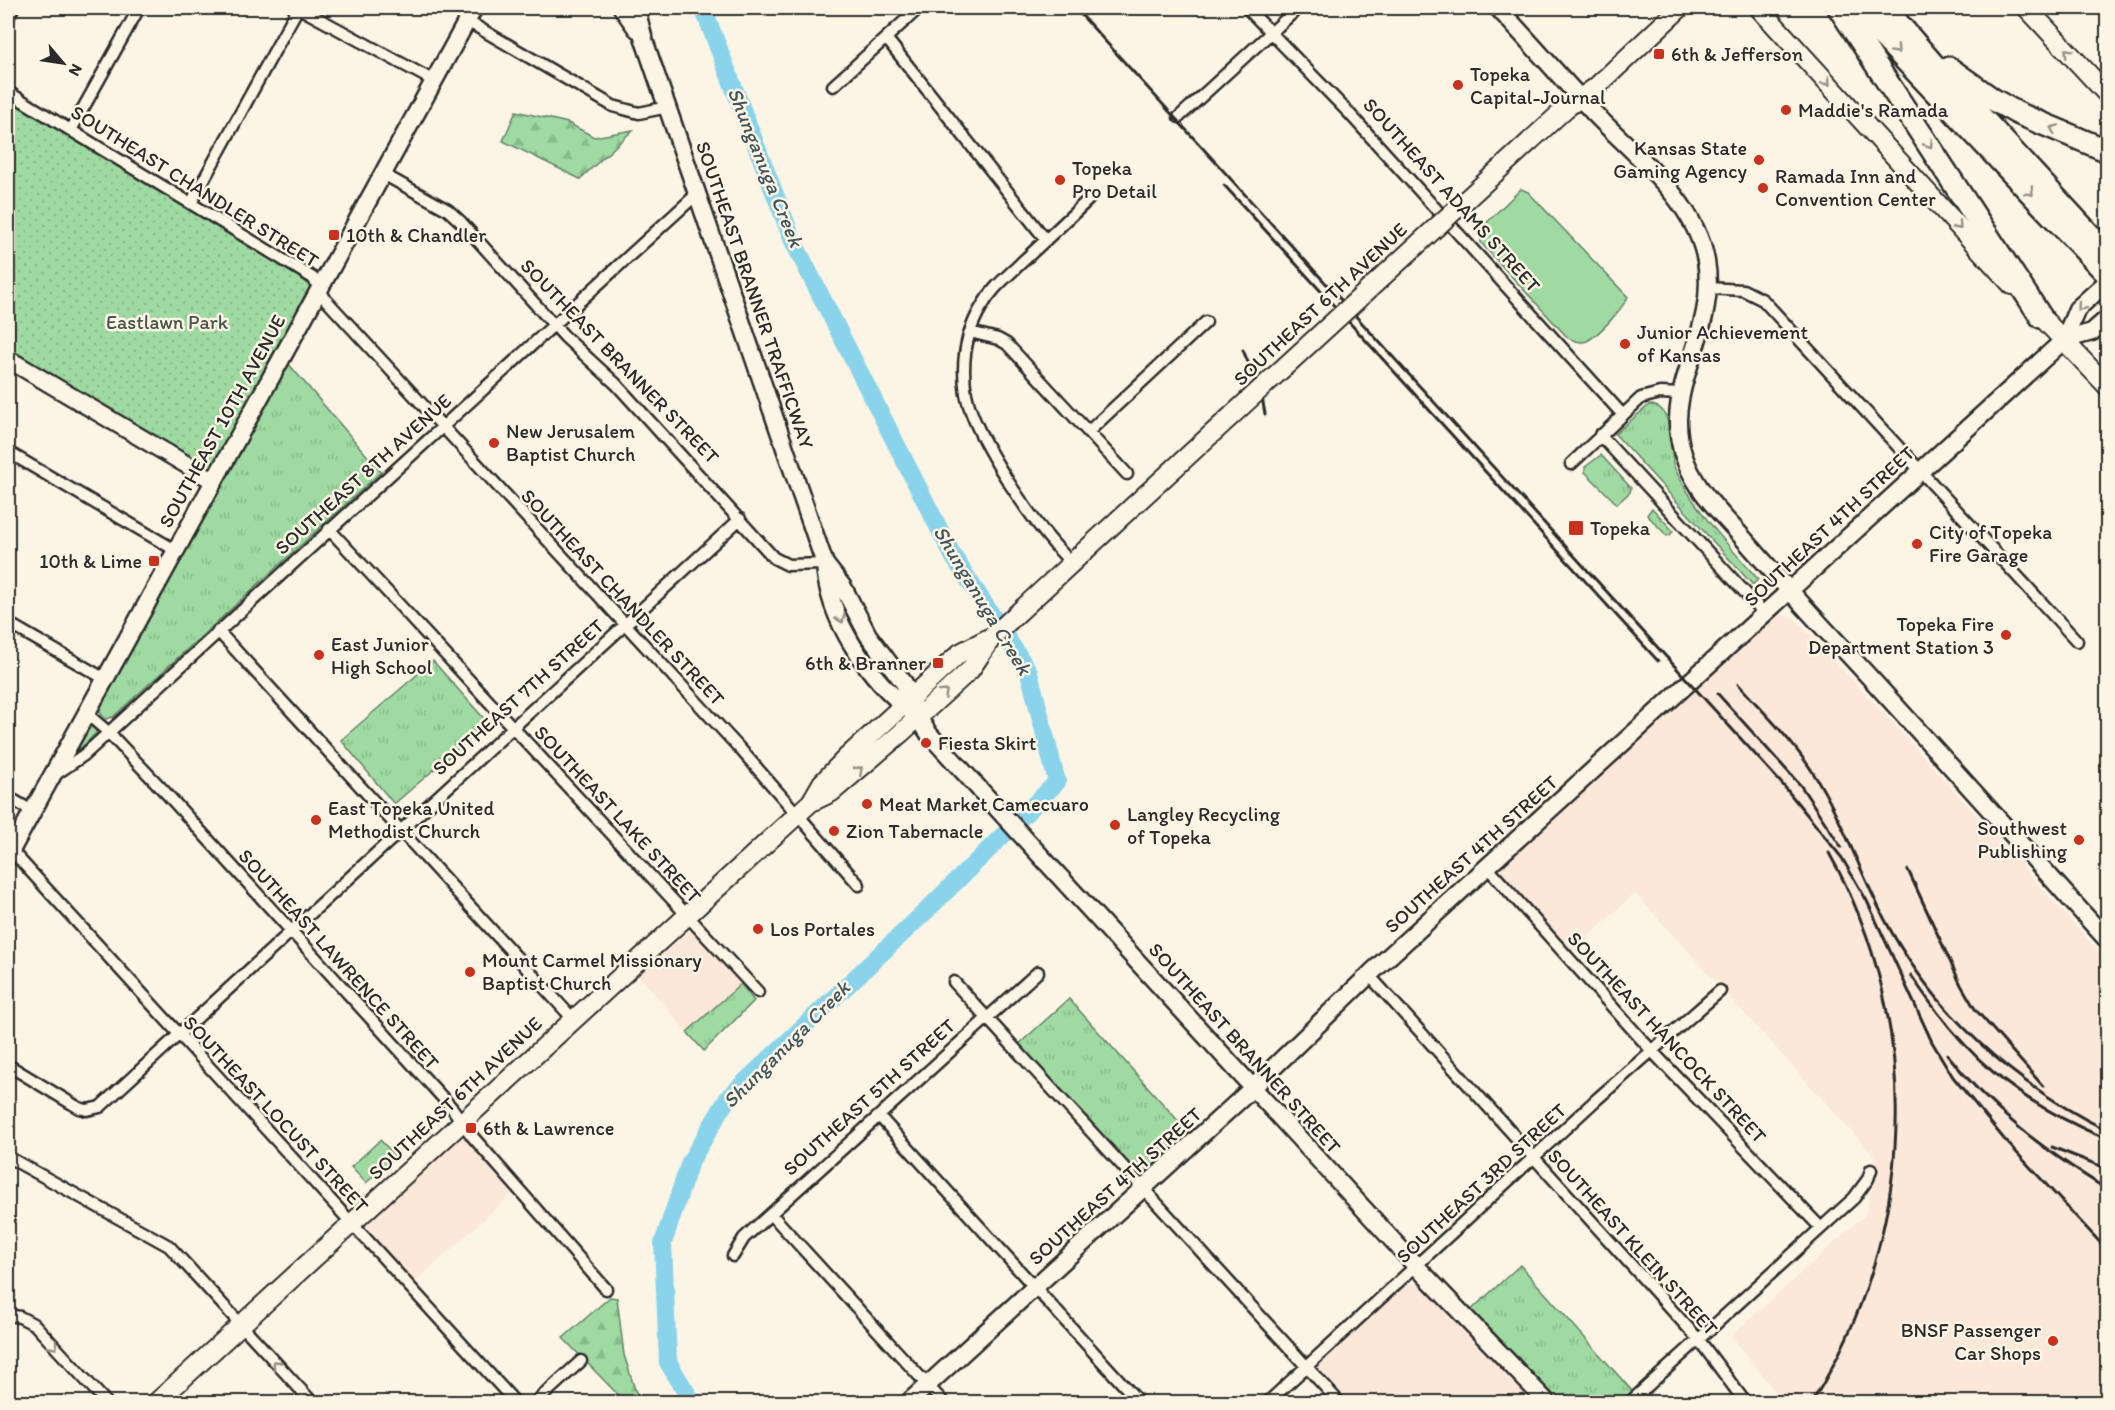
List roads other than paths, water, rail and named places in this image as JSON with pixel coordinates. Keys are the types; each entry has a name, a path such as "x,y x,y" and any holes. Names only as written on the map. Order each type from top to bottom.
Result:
{"highway":[{"path":"1839,8 2041,316"},
{"path":"1856,8 2098,250"},
{"path":"1885,8 2098,250 2108,275"},
{"path":"1920,46 1994,100 2108,151"}],"main road":[{"name":"SOUTHEAST 6TH AVENUE","path":"157,1402 811,802 840,786 970,670 993,636 1529,142 1596,87 1680,8"},
{"path":"1759,8 2108,387"},
{"path":"2027,8 2108,95"},
{"name":"SOUTHEAST 6TH AVENUE","path":"811,802 822,783 848,756 960,653 993,636"}],"street":[{"path":"8,18 13,8"},
{"path":"71,130 139,8"},
{"path":"190,202 299,8 434,81"},
{"name":"SOUTHEAST BRANNER TRAFFICWAY","path":"622,8 644,40"},
{"name":"SOUTHEAST BRANNER TRAFFICWAY","path":"636,8 644,40 825,564"},
{"path":"833,87 919,8"},
{"name":"SOUTHEAST ADAMS STREET","path":"1247,8 1348,112 1622,414"},
{"path":"1179,117 1298,8"},
{"path":"1497,8 1654,174 1694,226 1706,261 1708,288 1704,323 1684,374 1678,424 1682,449 1700,488 1789,591 2108,941"},
{"path":"470,14 613,106 639,113 668,107"},
{"name":"SOUTHEAST 10TH AVENUE","path":"9,853 470,14"},
{"path":"886,38 1046,240"},
{"name":"SOUTHEAST CHANDLER STREET","path":"8,92 303,270 320,289 326,300 859,885"},
{"name":"SOUTHEAST BRANNER STREET","path":"383,174 448,210 461,222 554,325 616,384 774,558 788,565 825,564 843,587 868,635 904,683 907,702 928,734 1417,1267 1547,1402"},
{"name":"SOUTHEAST 8TH AVENUE","path":"50,778 84,755 698,193"},
{"path":"1072,563 1033,520 993,453 969,405 964,359 970,332 982,304 993,290 1089,199"},
{"name":"SOUTHEAST 4TH STREET","path":"909,1402 1252,1087 1368,975 1488,868 2064,340 2077,309 2108,281"},
{"path":"1708,288 1743,290 1763,299 2077,641"},
{"name":"SOUTHEAST 4TH STREET","path":"2064,340 2092,332 2108,318"},
{"path":"1088,432 1206,322"},
{"path":"970,332 998,339 1006,344 1127,474"},
{"path":"8,359 214,481"},
{"path":"1570,464 1641,398 1650,394 1680,394"},
{"path":"1600,435 1765,614"},
{"path":"8,452 175,550"},
{"name":"SOUTHEAST 7TH STREET","path":"8,1065 79,1108 87,1110 100,1107 740,519"},
{"name":"SOUTHEAST LAKE STREET","path":"329,529 758,992"},
{"path":"8,623 105,678"},
{"path":"218,631 574,1020"},
{"name":"SOUTHEAST LAWRENCE STREET","path":"86,713 108,732 462,1122 606,1289"},
{"path":"8,797 32,811"},
{"name":"SOUTHEAST LOCUST STREET","path":"9,853 515,1402"},
{"name":"SOUTHEAST HANCOCK STREET","path":"1488,868 1651,1050 1821,1228"},
{"name":"SOUTHEAST 5TH STREET","path":"733,1256 744,1238 1038,972"},
{"name":"SOUTHEAST KLEIN STREET","path":"1368,975 1699,1340 1745,1402"},
{"path":"954,982 1339,1402"},
{"name":"SOUTHEAST 3RD STREET","path":"1268,1402 1651,1050 1720,991"},
{"path":"879,1116 1139,1402"},
{"path":"8,1156 165,1243 182,1258 240,1326 312,1402"},
{"path":"1630,1402 1854,1198 1868,1179 1871,1170"},
{"path":"771,1214 943,1402"},
{"path":"8,1315 20,1317 35,1325 106,1402"},
{"path":"536,1402 581,1361"}],"waterway":[{"name":"Shunganuga Creek","path":"692,1402 668,1362 663,1243 690,1162 728,1098 925,912 1057,782 1029,672 953,556 793,241 703,8"}],"railway":[{"path":"1075,8 1783,785 1842,858 1867,901 1932,1042 1953,1077 2004,1139 2108,1251"},
{"path":"1224,185 1658,661"},
{"path":"1243,350 1262,397 1265,414"},
{"path":"1738,684 1786,737 1812,771 1832,806 1884,918 1926,984 1951,1014 2008,1068 2073,1112 2108,1131"},
{"path":"1718,694 1801,786 1841,847"},
{"path":"1812,1402 1847,1338 1872,1270 1889,1201 1896,1130 1894,1059 1882,988 1860,919 1829,853"},
{"path":"1908,870 1961,985 1975,1009 2043,1086"},
{"path":"1911,975 1951,1030 1995,1074 2045,1109 2107,1139"},
{"path":"1947,1054 1982,1094 2021,1129 2063,1161 2108,1190"},
{"path":"2052,1147 2108,1169"}],"place":[{"name":"6th & Jefferson","path":"1659,54"},
{"name":"Topeka Capital-Journal","path":"1458,85"},
{"name":"Maddie's Ramada","path":"1786,110"},
{"name":"Kansas State Gaming Agency","path":"1759,160"},
{"name":"Topeka Pro Detail","path":"1060,180"},
{"name":"Ramada Inn and Convention Center","path":"1763,188"},
{"name":"10th & Chandler","path":"334,235"},
{"name":"Junior Achievement of Kansas","path":"1625,344"},
{"name":"New Jerusalem Baptist Church","path":"494,443"},
{"name":"Topeka","path":"1576,528"},
{"name":"City of Topeka Fire Garage","path":"1917,544"},
{"name":"10th & Lime","path":"154,561"},
{"name":"Topeka Fire Department Station 3","path":"2006,635"},
{"name":"East Junior High School","path":"319,655"},
{"name":"6th & Branner","path":"938,663"},
{"name":"Fiesta Skirt","path":"926,743"},
{"name":"Meat Market Camecuaro","path":"867,804"},
{"name":"East Topeka United Methodist Church","path":"316,820"},
{"name":"Langley Recycling of Topeka","path":"1115,825"},
{"name":"Zion Tabernacle","path":"834,831"},
{"name":"Southwest Publishing","path":"2079,840"},
{"name":"Los Portales","path":"758,929"},
{"name":"Mount Carmel Missionary Baptist Church","path":"470,972"},
{"name":"6th & Lawrence","path":"471,1128"},
{"name":"BNSF Passenger Car Shops","path":"2053,1341"}],"park label":[{"name":"Eastlawn Park","path":"167,322"}]}
